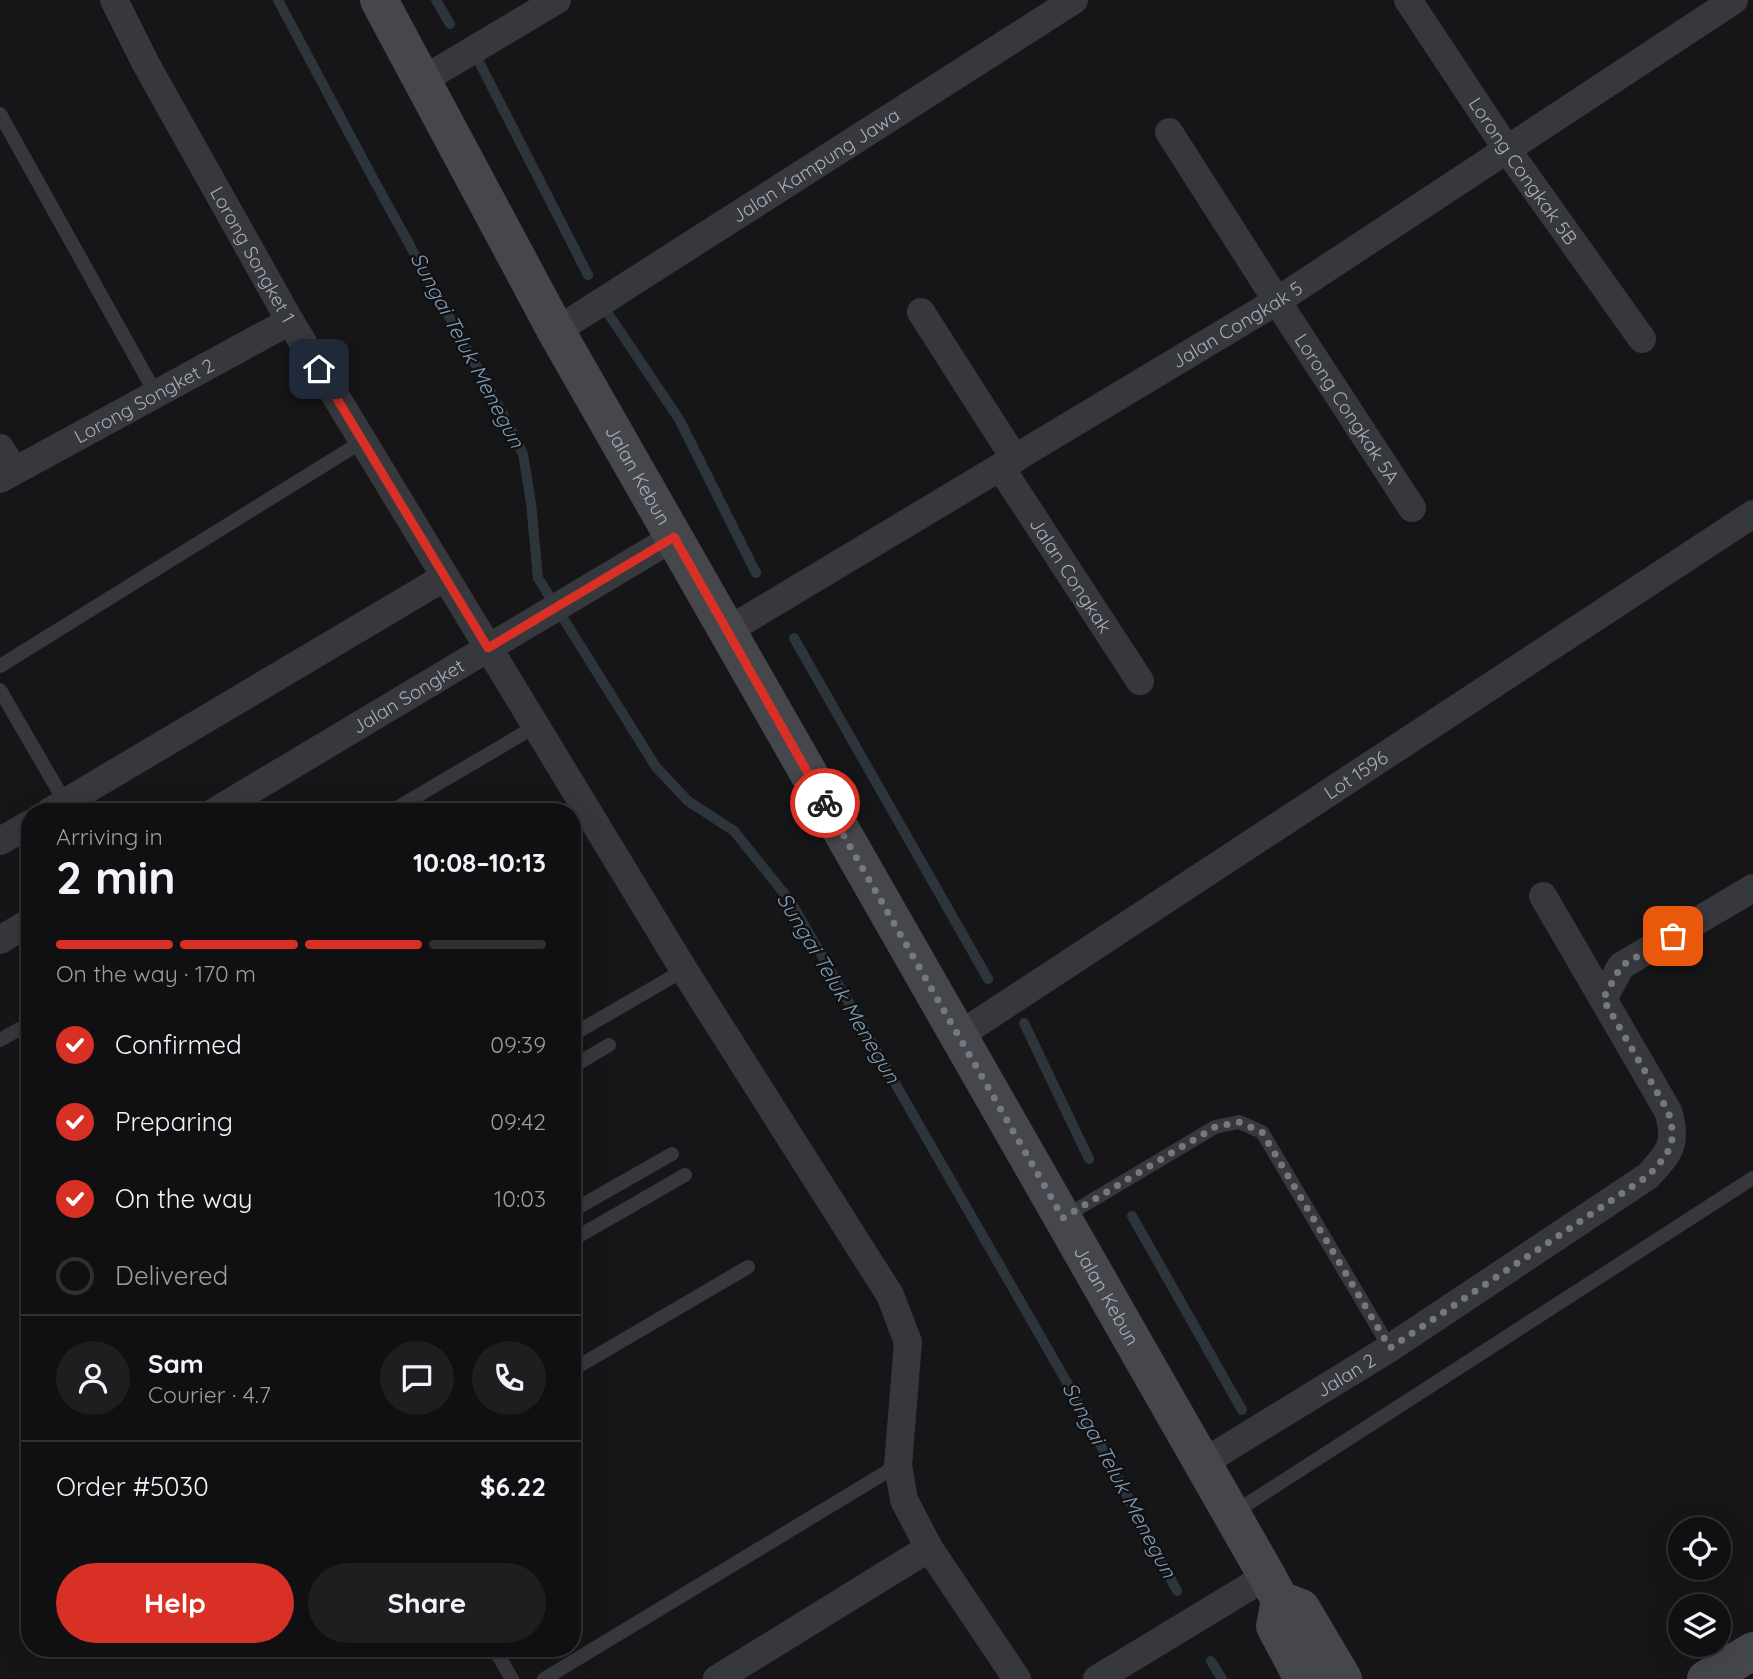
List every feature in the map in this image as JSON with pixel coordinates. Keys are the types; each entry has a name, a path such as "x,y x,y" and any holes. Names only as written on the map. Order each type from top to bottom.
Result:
{"main road":[{"name":"Jalan Kebun","path":"379,0 556,331 1230,1515 1274,1588 1301,1608 1343,1679"},
{"path":"1274,1588 1275,1626 1303,1679"},
{"path":"1706,1679 1753,1651"}],"street":[{"name":"Lorong Songket 1","path":"114,0 146,64 290,321 684,970 890,1295 908,1342 898,1465 904,1500 929,1548 1011,1677"},
{"path":"421,81 558,0"},
{"name":"Jalan Kampung Jawa","path":"556,331 1073,0"},
{"name":"Lorong Congkak 5B","path":"1408,0 1508,151 1642,339"},
{"name":"Jalan Congkak 5","path":"727,631 1277,301 1734,0"},
{"path":"1742,0 1753,17"},
{"name":"Lorong Congkak 5A","path":"1169,132 1412,508"},
{"name":"Jalan Congkak","path":"921,312 1008,463 1140,681"},
{"name":"Lorong Songket 2","path":"5,465 156,394 290,321"},
{"name":"Lot 1596","path":"958,1036 1753,514"},
{"name":"Jalan Songket","path":"229,803 674,537"},
{"path":"64,803 445,577"},
{"path":"0,841 21,829"},
{"path":"1603,999 1621,966 1753,888"},
{"name":"Jalan 2","path":"1201,1464 1390,1348 1648,1176 1670,1152 1674,1130 1668,1111 1544,896"},
{"path":"0,940 21,927"},
{"path":"716,1679 929,1548"},
{"path":"1097,1679 1274,1588"}],"lane":[{"path":"0,114 156,394"},
{"path":"0,666 363,441"},
{"path":"0,690 55,803"},
{"path":"405,803 536,726"},
{"path":"581,1030 684,970"},
{"path":"0,1040 21,1028"},
{"path":"581,1061 609,1045"},
{"path":"1063,1218 1215,1127 1239,1122 1262,1132 1390,1348"},
{"path":"581,1206 672,1154"},
{"path":"581,1235 685,1175"},
{"path":"1230,1515 1753,1178"},
{"path":"581,1365 748,1267"},
{"path":"581,1657 898,1465"},
{"path":"499,1657 512,1679"},
{"path":"544,1679 580,1657"}],"waterway":[{"name":"Sungai Teluk Menegun","path":"278,0 523,454 538,578 656,767 688,801 734,831 791,902 1077,1400 1177,1591"},
{"path":"436,0 450,24"},
{"path":"477,58 588,275"},
{"path":"609,315 679,419 756,573"},
{"path":"794,638 988,979"},
{"path":"1024,1023 1089,1159"},
{"path":"1132,1216 1242,1410"},
{"name":"Sungai Teluk Menegun","path":"1211,1661 1222,1679"}],"way so far":[{"path":"825,803 1063,1218 1215,1127 1239,1122 1262,1132 1390,1348 1648,1176 1670,1152 1674,1130 1668,1111 1603,999 1621,966 1673,936"}],"route":[{"path":"319,369 488,648 674,537 825,803"}]}
